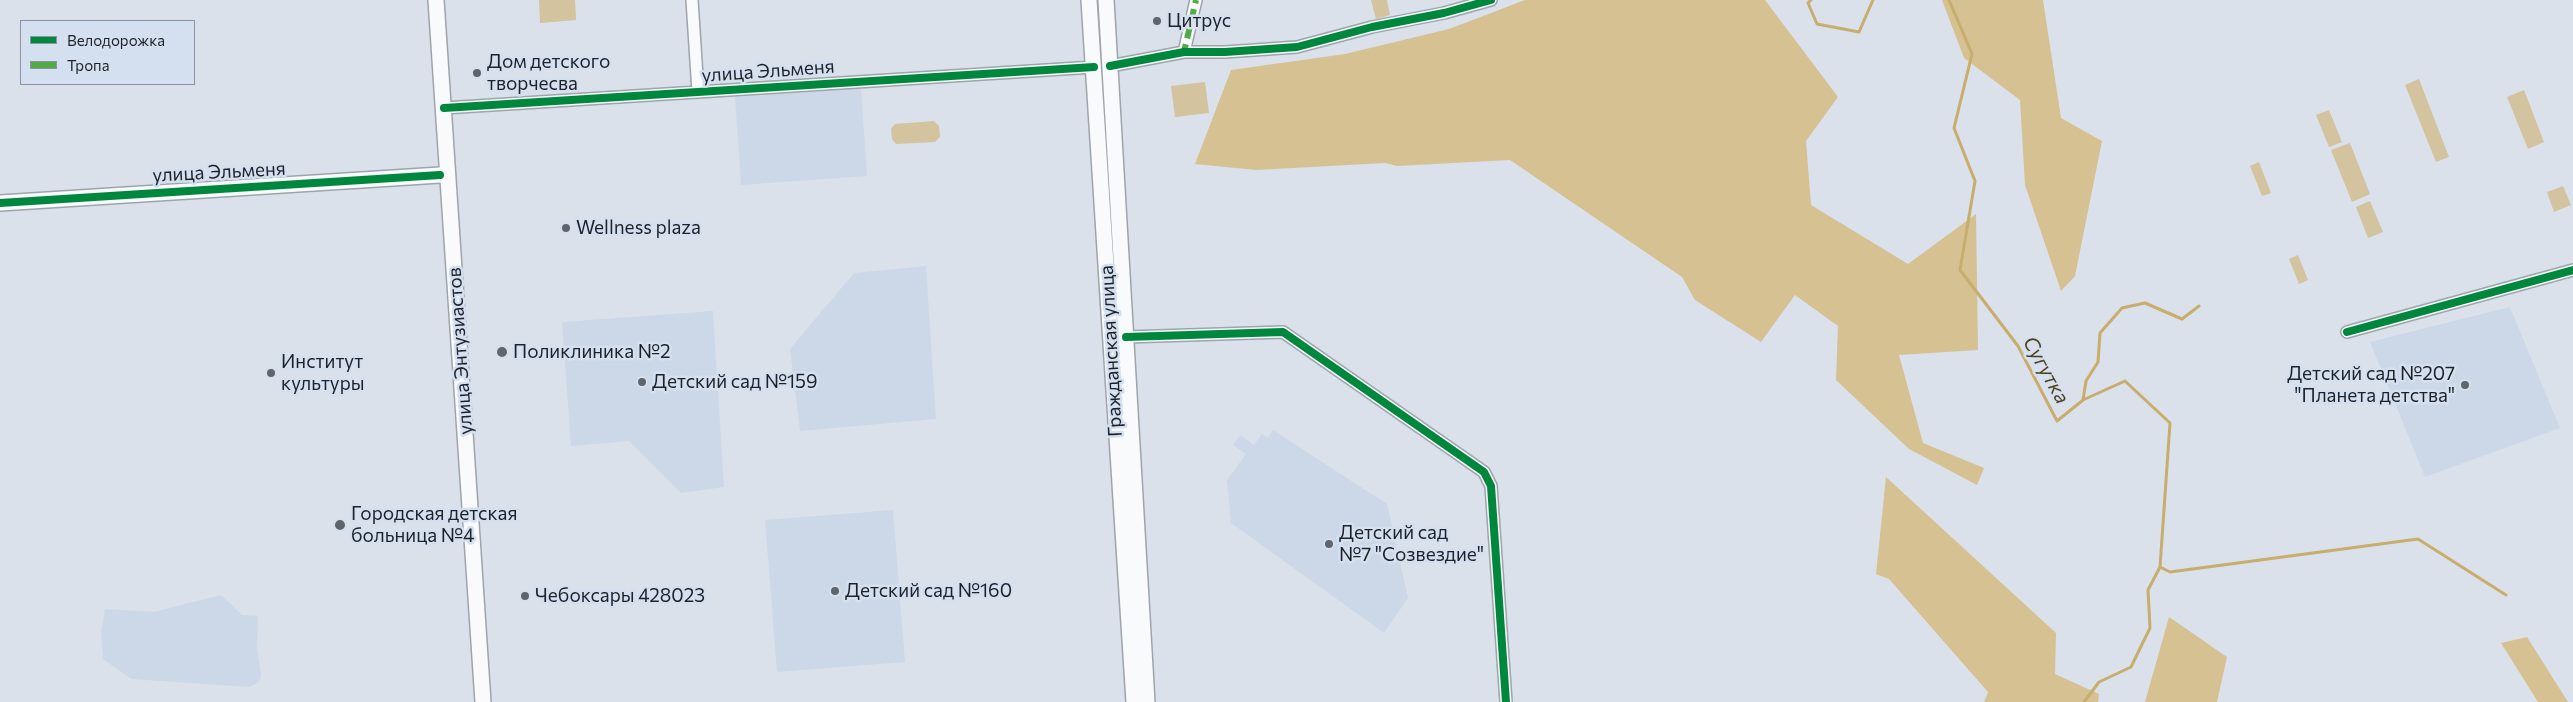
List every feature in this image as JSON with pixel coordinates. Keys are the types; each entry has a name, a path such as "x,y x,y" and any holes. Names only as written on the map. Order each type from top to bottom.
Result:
{"main road":[{"name":"улица Энтузиастов","path":"427,0 440,175 452,300"},
{"name":"улица Энтузиастов","path":"436,0 444,108 452,300 469,560 483,702"},
{"name":"Гражданская улица","path":"1089,0 1134,702"},
{"name":"Гражданская улица","path":"1106,0 1147,702"},
{"name":"улица Эльменя","path":"1094,67 1110,66"},
{"name":"улица Эльменя","path":"0,202 440,175"},
{"name":"улица Энтузиастов","path":"473,614 474,702"}],"street":[{"path":"692,0 698,92"},
{"path":"1184,52 1196,0"},
{"path":"1110,66 1184,52 1225,52 1297,47 1372,27 1444,14 1491,0"},
{"name":"улица Эльменя","path":"444,108 1094,67"},
{"path":"2347,332 2573,270"},
{"path":"1126,337 1283,332 1484,472 1491,486 1506,702"}],"shaded area":[{"path":"539,0 575,0 576,20 540,23"},
{"path":"1371,0 1387,0 1390,15 1376,19"},
{"path":"1525,0 1765,0 1838,97 1806,141 1811,205 1908,264 1976,214 1978,350 1899,355 1923,443 1984,468 1977,485 1909,449 1836,380 1838,326 1795,295 1761,342 1695,300 1682,277 1510,160 1397,166 1385,163 1256,170 1195,164 1231,70 1345,54 1449,29"},
{"path":"1942,0 2043,0 2061,118 2102,141 2075,276 2061,291 2025,185 2020,100 1964,58"},
{"path":"2419,79 2449,157 2436,162 2405,85"},
{"path":"1205,82 1209,113 1175,117 1171,86"},
{"path":"861,88 867,176 741,185 735,97"},
{"path":"2524,90 2544,142 2528,149 2507,97"},
{"path":"2329,110 2342,142 2329,147 2316,115"},
{"path":"934,121 939,126 940,137 935,142 896,144 892,139 891,129 895,124"},
{"path":"2350,143 2370,194 2352,202 2331,150"},
{"path":"2259,162 2271,193 2262,196 2250,166"},
{"path":"2563,186 2571,205 2554,212 2547,192"},
{"path":"2370,201 2383,232 2368,238 2356,207"},
{"path":"2298,255 2308,280 2299,284 2289,259"},
{"path":"926,266 936,419 800,431 790,349 854,273"},
{"name":"Детский сад №207 \"Планета детства\"","path":"2510,307 2560,428 2425,477 2370,342"},
{"name":"Детский сад №159","path":"713,311 724,487 681,493 629,441 571,446 562,322"},
{"name":"Детский сад №7 \"Созвездие\"","path":"1273,430 1387,504 1408,598 1384,633 1231,523 1227,480 1246,454 1233,445 1240,435 1254,445 1262,434 1268,438"},
{"path":"1886,477 2056,633 2055,674 2099,694 2098,702 1984,702 1988,692 1889,579 1876,574"},
{"name":"Детский сад №160","path":"893,510 905,662 777,672 765,520"},
{"path":"221,595 242,615 258,616 257,648 261,675 259,682 249,687 131,679 103,659 101,632 105,609 154,612"},
{"path":"2169,617 2227,657 2217,702 2145,702"},
{"path":"2527,637 2568,702 2538,702 2501,643"}],"waterway":[{"name":"Сугутка","path":"1811,0 1808,3 1817,24 1859,32 1873,0"},
{"name":"Сугутка","path":"1949,0 1972,54 1954,128 1975,181 1960,270 2018,346 2057,421 2083,400 2125,381 2170,423 2160,567 2148,590 2150,628 2131,667 2099,682 2084,702"},
{"path":"2083,400 2086,381 2098,362 2100,333 2122,308 2145,303 2182,319 2199,306"},
{"path":"2160,567 2170,572 2418,539 2506,595"}],"marked path":[{"path":"1188,52 1184,52 1196,0"}],"cycle path":[{"path":"1110,66 1184,52 1225,52 1297,47 1372,27 1444,13 1491,0"},
{"path":"444,108 1094,67"},
{"path":"0,203 440,175"},
{"path":"2347,332 2573,270"},
{"path":"1126,337 1283,332 1484,472 1491,486 1506,702"}],"place":[{"name":"Цитрус","path":"1157,21"},
{"name":"Дом детского творчесва","path":"477,73"},
{"name":"Wellness plaza","path":"566,228"},
{"name":"Поликлиника №2","path":"502,352"},
{"name":"Институт культуры","path":"271,373"},
{"name":"Детский сад №159","path":"642,382"},
{"name":"Детский сад №207 \"Планета детства\"","path":"2465,385"},
{"name":"Городская детская больница №4","path":"340,525"},
{"name":"Детский сад №7 \"Созвездие\"","path":"1329,544"},
{"name":"Детский сад №160","path":"835,591"},
{"name":"Чебоксары 428023","path":"525,596"}]}
